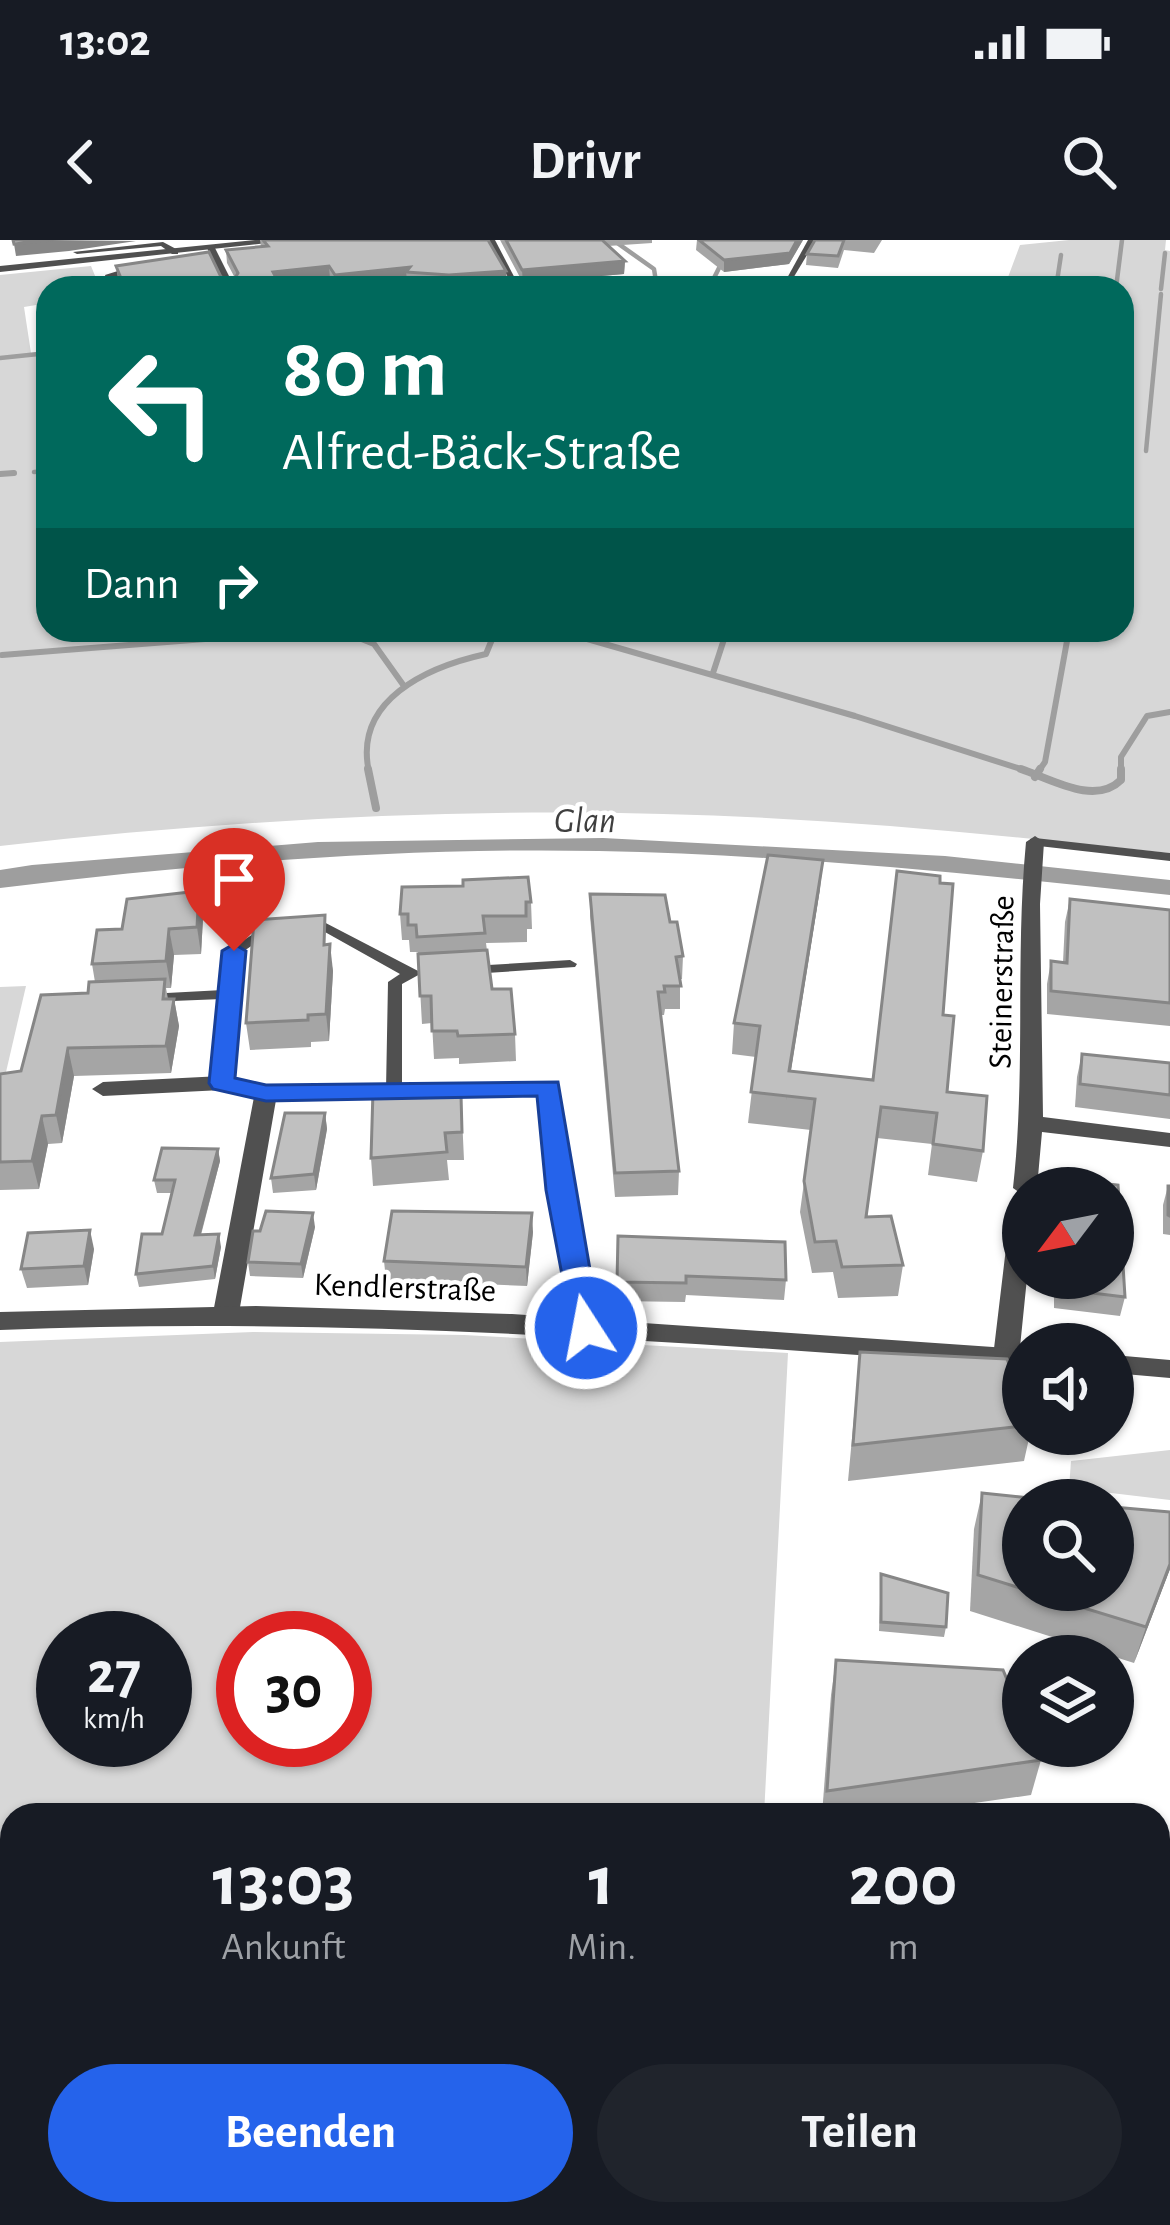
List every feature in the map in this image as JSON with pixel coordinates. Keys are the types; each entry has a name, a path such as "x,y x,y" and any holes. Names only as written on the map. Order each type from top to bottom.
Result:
{"street":[{"path":"0,269 115,264 175,252 289,240"},
{"name":"Steinerstraße","path":"1027,1167 1036,845"},
{"path":"103,1089 222,1083 266,1093 549,1088 560,1190 586,1328"},
{"path":"226,1313 266,1093"},
{"path":"1032,1124 1170,1140"},
{"name":"Kendlerstraße","path":"0,1321 226,1313 586,1328 1002,1356"},
{"path":"1134,1366 1170,1369"}],"lane":[{"path":"490,240 511,276"},
{"path":"790,276 812,240"},
{"path":"76,252 163,244 175,252"},
{"path":"211,248 225,276"},
{"path":"109,276 115,264 194,262"},
{"path":"1036,845 1170,857"},
{"path":"296,924 318,923 408,973 431,972"},
{"path":"222,1083 234,951 273,925"},
{"path":"454,971 570,964"},
{"path":"394,1090 395,982 408,973"},
{"path":"139,998 230,994"}],"shaded area":[{"path":"1166,240 1165,250 1170,251 1170,853 853,823 580,813 331,818 0,846 0,275 91,266 95,276 36,276 36,305 24,307 31,353 36,353 36,642 1134,642 1134,276 1008,276 1020,245"},
{"path":"603,838 945,856 1170,880 1170,895 814,861 524,850 299,859 0,888 0,870 32,865 318,842"},
{"path":"26,986 3,1085 0,1085 0,987"},
{"path":"253,1332 464,1335 788,1353 765,1803 0,1803 0,1342"},
{"path":"1170,1450 1170,1500 1134,1496 1134,1479 1070,1479 1071,1461"}],"building":[{"path":"263,240 488,240 506,271 406,272 410,267 335,275 329,266 273,272 275,276 236,276 226,250 268,246"},
{"path":"506,240 602,240 625,261 522,270"},
{"path":"699,240 797,240 790,253 724,260"},
{"path":"815,240 844,240 838,256 807,254"},
{"path":"209,252 221,276 120,276 116,266"},
{"path":"768,855 823,860 789,1071 873,1080 897,871 940,876 940,883 953,884 943,1015 954,1016 947,1092 987,1096 983,1151 933,1144 937,1113 881,1107 866,1217 891,1216 903,1265 842,1267 836,1241 815,1242 804,1181 815,1099 751,1092 760,1026 734,1023"},
{"path":"528,877 531,902 526,902 526,916 483,916 485,933 417,937 416,925 408,925 408,914 400,914 402,887 463,886 463,880"},
{"path":"199,891 197,927 169,929 166,961 92,964 97,930 122,929 127,899"},
{"path":"590,894 665,895 670,922 677,922 683,956 676,957 681,986 664,986 665,992 658,992 679,1171 615,1173"},
{"path":"1070,899 1170,910 1170,1003 1051,991 1051,961 1067,963"},
{"path":"325,915 324,945 330,944 326,1014 308,1015 308,1020 246,1023 254,920"},
{"path":"487,950 492,989 511,989 515,1034 458,1036 457,1031 432,1031 431,996 420,996 418,954"},
{"path":"165,979 163,999 174,999 166,1046 68,1048 56,1115 42,1116 32,1161 0,1162 0,1074 21,1071 41,995 88,993 89,982"},
{"path":"1082,1054 1170,1063 1170,1095 1080,1084"},
{"path":"422,1089 422,1096 461,1095 462,1132 445,1133 447,1152 371,1158 373,1091"},
{"path":"285,1113 325,1113 314,1174 271,1178"},
{"path":"162,1148 218,1149 195,1235 219,1234 213,1266 136,1274 142,1234 162,1234 175,1180 154,1180"},
{"path":"266,1211 313,1213 301,1264 248,1262 253,1231 260,1231"},
{"path":"392,1211 532,1213 526,1267 384,1261"},
{"path":"90,1230 84,1266 21,1269 28,1233"},
{"path":"618,1236 785,1242 786,1280 686,1276 686,1283 617,1282"},
{"path":"860,1352 1002,1359 1002,1428 853,1445"},
{"path":"982,1493 1002,1495 1002,1582 978,1575"},
{"path":"1134,1509 1170,1512 1170,1564 1146,1627 1094,1611 1134,1611"},
{"path":"881,1574 948,1593 946,1627 881,1622"},
{"path":"836,1660 1002,1670 1002,1766 827,1791"}],"waterway":[{"path":"613,240 654,269 655,276"},
{"path":"715,276 733,240"},
{"path":"1118,276 1122,240"},
{"path":"1161,289 1165,253"},
{"path":"1058,276 1061,255"},
{"path":"1146,451 1161,294"},
{"path":"0,358 36,354"},
{"path":"0,474 14,473"},
{"path":"2,655 168,642"},
{"path":"369,642 404,686"},
{"path":"369,772 367,747 383,706 419,678 486,654 491,642"},
{"path":"598,642 1023,770"},
{"path":"713,673 723,642"},
{"path":"1039,770 1045,762 1067,642"},
{"path":"1036,775 1086,791 1110,787 1121,780 1121,757 1147,716 1170,712"},
{"path":"368,769 376,808"},
{"path":"1023,770 1030,772"},
{"path":"1023,770 1036,775"},
{"path":"1036,775 1039,770"}],"route":[{"path":"234,951 222,1083 266,1093 549,1088 560,1190 586,1328"}],"water label":[{"name":"Glan","path":"585,819"}]}
